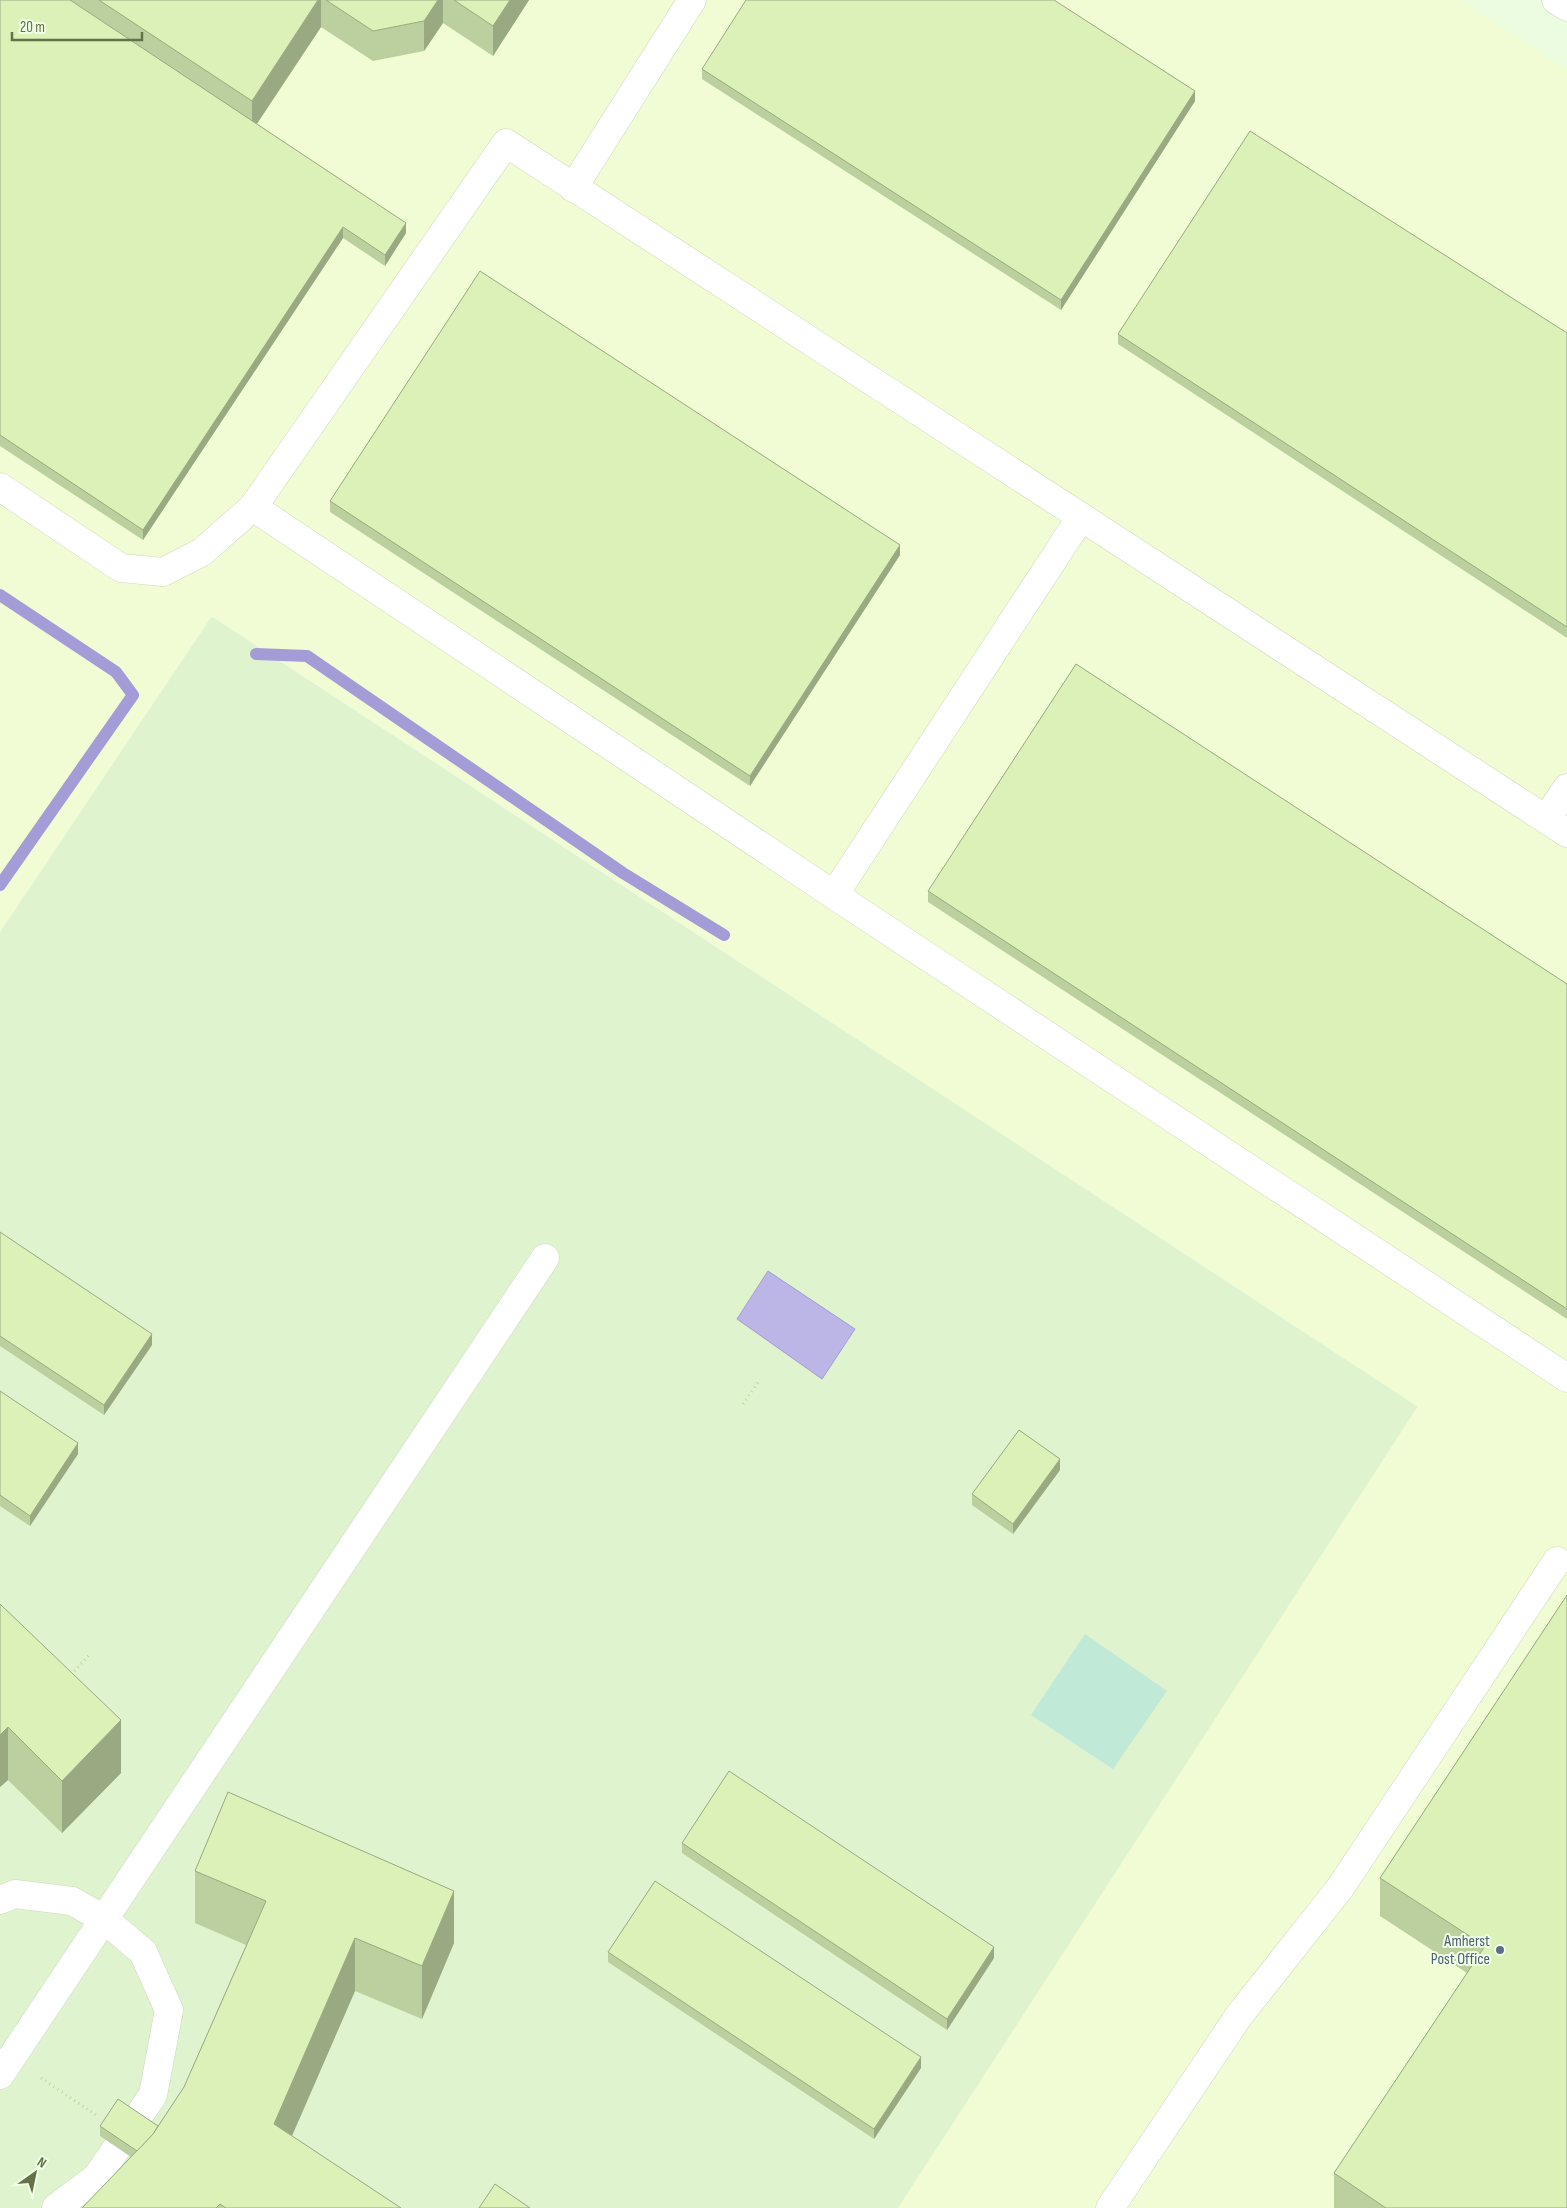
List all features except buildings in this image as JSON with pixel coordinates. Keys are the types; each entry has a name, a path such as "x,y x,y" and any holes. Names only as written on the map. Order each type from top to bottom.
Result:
{"street":[{"path":"573,188 692,0"},
{"path":"1556,0 1567,7"},
{"path":"0,487 121,568 163,572 202,552 253,507 506,144 1557,826 1567,788"},
{"path":"253,507 834,895 1567,1378"},
{"path":"834,895 1081,517"},
{"path":"0,2076 544,1258"},
{"path":"1110,2208 1238,2017 1340,1888 1557,1561"},
{"path":"0,1900 15,1894 72,1902 104,1919 143,1952 169,2010 153,2096 97,2177 56,2208"}],"path":[{"path":"743,1404 758,1382"},
{"path":"66,1681 89,1656"}],"shaded area":[{"path":"0,0 1461,0 1567,69 1567,2208 898,2208 1418,1406 212,616 0,932"},
{"path":"211,616 1418,1407 901,2208 0,2208 0,932"},
{"path":"768,1271 855,1329 822,1379 737,1319"},
{"path":"1085,1634 1167,1691 1113,1769 1031,1715"}],"waterway":[{"path":"0,595 116,672 133,695 0,885"},
{"path":"256,654 307,656 623,873 724,935"}],"place":[{"name":"Amherst Post Office","path":"1500,1950"}]}
